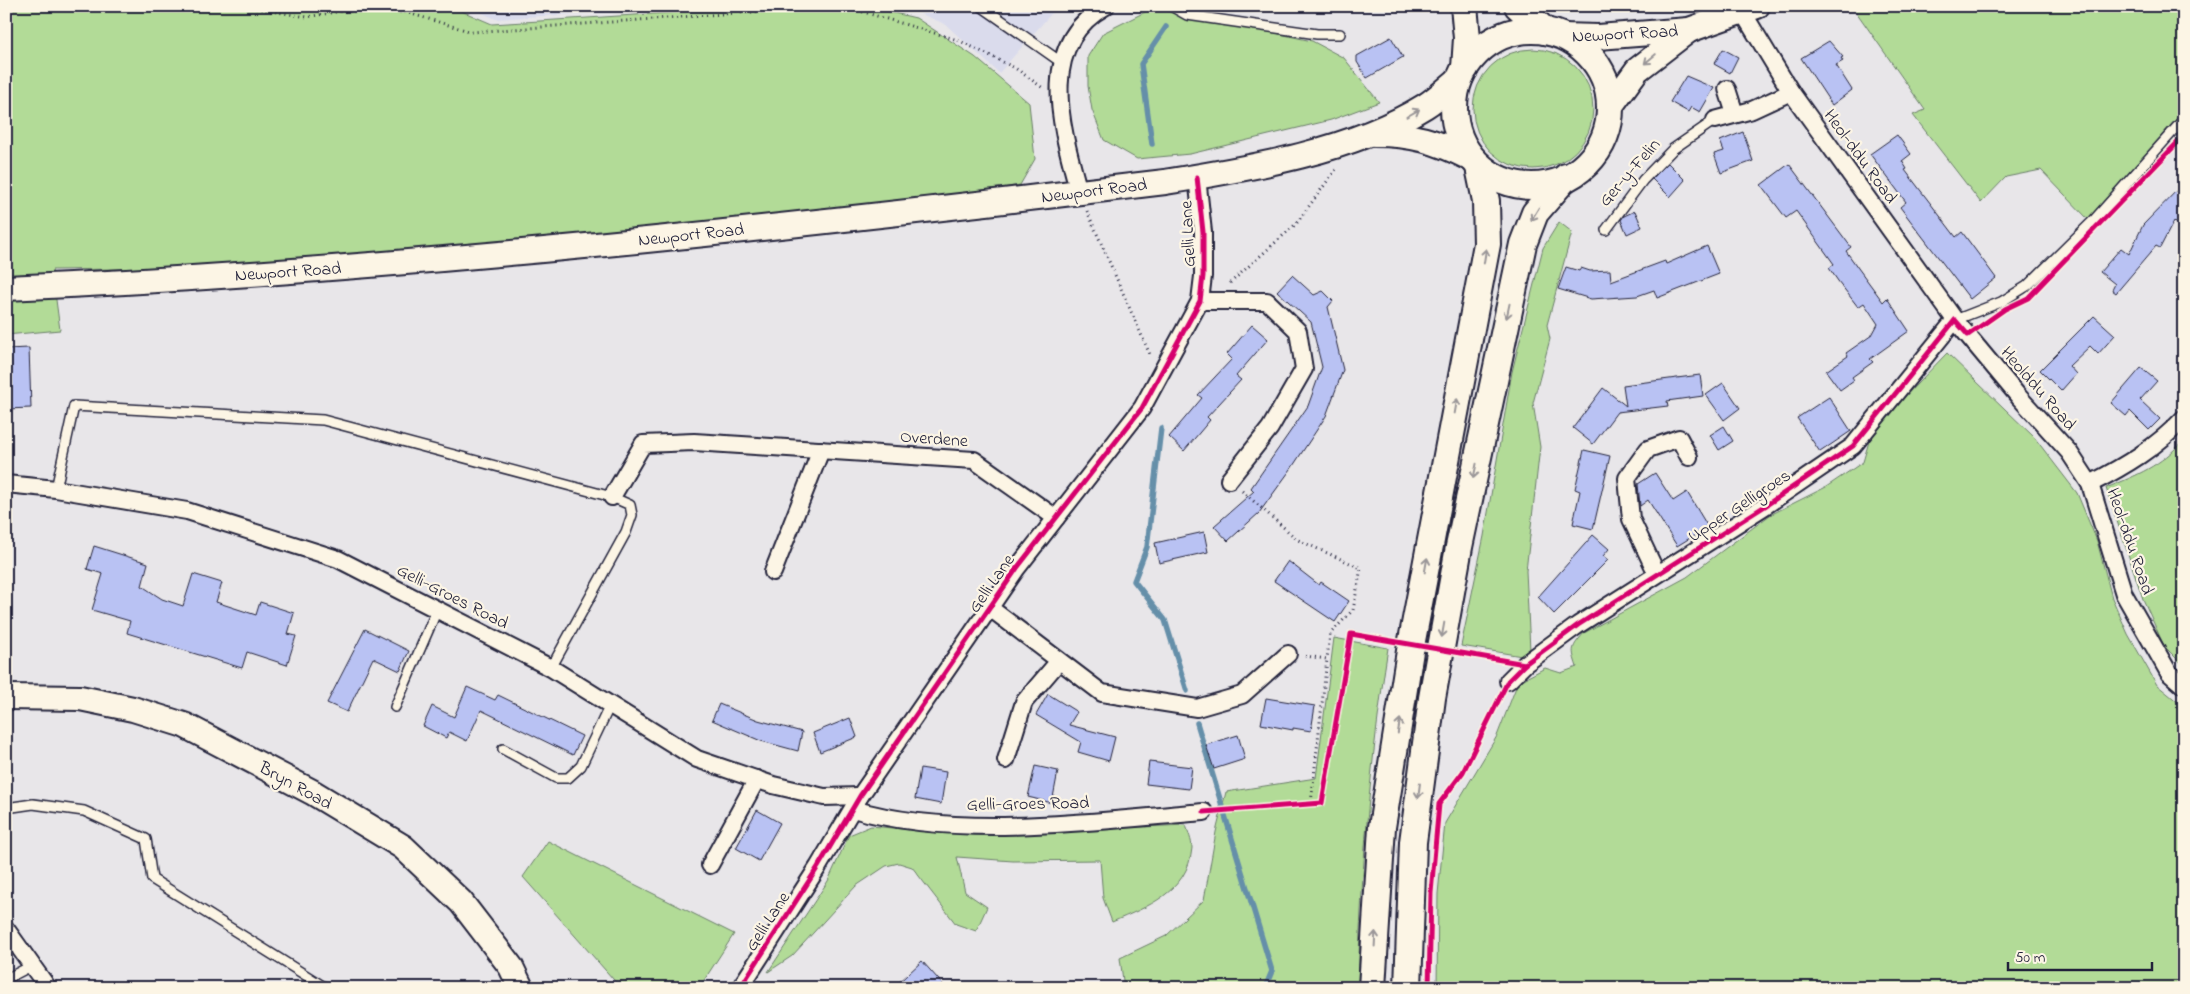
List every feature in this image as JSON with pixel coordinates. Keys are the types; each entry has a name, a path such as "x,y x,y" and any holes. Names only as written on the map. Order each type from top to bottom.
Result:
{"main road":[{"path":"1372,988 1382,827 1410,651 1487,244 1486,201 1474,163 1459,137 1455,113 1467,38 1464,6"},
{"path":"1408,988 1413,842 1426,739 1447,612 1523,244 1535,213 1566,177 1587,162 1600,145 1610,120 1606,84 1601,72 1583,49 1553,33 1518,6"},
{"name":"Newport Road","path":"1553,33 1598,37 1689,30 1749,9"},
{"name":"Newport Road","path":"1610,107 1630,78 1646,62 1689,30"},
{"path":"1463,72 1478,52 1498,39 1518,32 1553,33"},
{"name":"Newport Road","path":"6,288 159,281 478,257 1079,192 1197,177 1334,145 1370,134 1426,105 1463,72"},
{"name":"Newport Road","path":"1370,134 1409,136 1430,140 1474,163"},
{"path":"1474,163 1504,180 1531,186 1543,185 1566,177"},
{"name":"Bryn Road","path":"6,697 80,698 133,709 184,724 312,792 403,847 461,902 511,967 521,988"}],"street":[{"path":"1079,192 1071,162 1060,100 1061,62 1073,32 1085,20 1106,6"},
{"name":"Heol-ddu Road","path":"1749,9 1790,92 1955,320"},
{"path":"1727,89 1735,114"},
{"name":"Ger-y-Felin","path":"1715,120 1752,110 1790,92"},
{"name":"Gelli Lane","path":"740,988 818,867 857,802 1017,568 1142,408 1159,376 1206,301 1203,276 1203,232 1197,177"},
{"path":"1206,301 1267,301 1298,331 1304,369 1270,428 1230,480"},
{"name":"Heolddu Road","path":"1955,320 2019,398 2069,452 2090,484"},
{"name":"Upper Gelligroes","path":"1508,681 1525,664 1578,625 1853,446 1955,320"},
{"path":"2090,484 2124,466 2154,446 2184,418"},
{"path":"1657,574 1631,519 1626,478 1648,449 1679,438 1689,456"},
{"name":"Overdene","path":"612,497 643,444 694,442 974,460 1056,518"},
{"path":"773,572 821,450"},
{"name":"Gelli-Groes Road","path":"6,484 56,489 187,511 338,558 550,668 697,759 757,779 824,797 857,802 896,820 945,824 1010,825 1094,821 1204,812"},
{"name":"Heol-ddu Road","path":"2090,484 2124,594 2169,673 2184,686"},
{"path":"990,608 1102,693 1196,708 1242,695 1288,654"},
{"path":"1006,760 1024,702 1059,661"},
{"path":"710,865 757,779"},
{"path":"6,929 48,988"}],"lane":[{"path":"981,6 1061,62"},
{"path":"1171,6 1187,15 1317,34 1340,34"},
{"path":"1955,320 2001,302 2027,286 2094,220 2184,119"},
{"name":"Ger-y-Felin","path":"1606,230 1643,180 1673,149 1715,120"},
{"path":"56,489 74,406 323,420 612,497 630,505 632,515 626,532 550,668"},
{"path":"395,707 437,610"},
{"path":"503,749 556,778 568,778 581,766 610,705"},
{"path":"6,808 32,804 84,811 146,840 152,879 326,988"},
{"path":"6,979 33,965"}],"path":[{"path":"241,6 308,17 341,11 405,12 472,32 834,6"},
{"path":"843,6 958,40 1015,68 1060,100"},
{"path":"1206,301 1223,290 1296,224 1336,171 1339,160 1334,145"},
{"path":"1079,192 1159,376"},
{"path":"1230,480 1298,540 1361,568 1354,610 1330,634 1314,803 1302,804"},
{"path":"1288,654 1327,659"}],"shaded area":[{"path":"467,6 702,6 496,19"},
{"path":"889,6 1058,6 999,73 945,24 916,12"}],"green space":[{"path":"6,6 450,6 492,24 778,6 863,6 916,18 975,57 1029,103 1035,159 1020,185 971,193 667,228 242,267 52,270 60,330 6,335"},
{"path":"1852,6 2184,6 2184,110 2088,219 2041,170 2006,177 1981,203 1913,115 1925,110"},
{"path":"1155,7 1312,41 1344,58 1379,102 1331,120 1190,154 1137,159 1104,140 1092,110 1088,86 1088,56 1103,33"},
{"path":"1533,49 1545,50 1556,54 1566,59 1575,67 1583,76 1588,86 1592,97 1592,121 1588,132 1583,142 1575,151 1566,159 1556,164 1545,168 1533,169 1521,168 1510,164 1500,159 1491,151 1483,142 1478,132 1474,121 1473,109 1474,97 1478,86 1483,76 1491,67 1500,59 1510,54 1521,50"},
{"path":"1559,222 1572,232 1547,325 1550,339 1533,403 1540,447 1526,571 1530,650 1522,656 1461,646 1484,536 1512,372 1543,248"},
{"path":"1947,353 2034,437 2077,493 2097,541 2112,598 2128,634 2157,685 2184,707 2184,988 1437,988 1438,894 1445,823 1497,736 1518,682 1545,668 1561,673 1577,667 1573,649 1584,633 1687,577 1770,515 1826,487 1863,462 1870,438 1889,413"},
{"path":"2184,440 2184,666 2164,646 2143,599 2106,488 2148,469 2166,457"},
{"path":"1334,638 1388,648 1367,817 1361,902 1358,988 1124,988 1120,958 1166,936 1204,900 1216,832 1226,792 1316,778"},
{"path":"1186,825 1192,848 1189,863 1183,876 1174,887 1152,904 1112,922 1103,898 1100,860 1013,861 957,857 965,892 987,907 976,931 956,924 912,867 899,863 886,866 856,886 792,956 768,972 828,881 849,835 871,826 934,832 1055,831"},
{"path":"548,841 734,934 699,988 621,988 523,877"}],"building":[{"path":"1391,37 1403,57 1367,78 1357,62 1357,56"},
{"path":"1829,41 1843,57 1841,58 1843,61 1836,65 1852,90 1832,105 1801,58"},
{"path":"1723,49 1738,57 1730,73 1714,64"},
{"path":"1686,76 1714,88 1700,112 1691,107 1688,112 1670,102"},
{"path":"1743,132 1753,161 1721,173 1714,154 1724,151 1720,141"},
{"path":"1897,135 1911,154 1902,161 1907,169 1905,170 1956,237 1962,232 1996,278 1970,299 1900,207 1906,202 1870,154"},
{"path":"1668,163 1685,180 1670,197 1652,179"},
{"path":"1789,164 1851,247 1846,251 1858,268 1883,302 1887,298 1909,331 1870,359 1873,362 1852,377 1854,380 1840,390 1826,371 1848,356 1846,353 1872,335 1878,324 1864,303 1858,307 1838,281 1829,268 1834,264 1796,211 1786,218 1761,185"},
{"path":"2184,183 2184,216 2177,224 2174,221 2160,248 2156,246 2116,293 2112,290 2115,284 2100,272 2121,248 2129,254 2143,225"},
{"path":"1635,211 1642,227 1627,234 1621,220 1624,216"},
{"path":"1707,246 1719,274 1657,298 1654,290 1637,296 1591,299 1558,289 1566,267 1579,271 1581,268 1590,271 1610,270 1611,281 1665,261 1666,264"},
{"path":"1292,275 1314,295 1323,291 1333,301 1328,307 1343,370 1326,416 1291,469 1259,513 1228,541 1214,526 1254,491 1251,488 1308,406 1322,367 1311,322 1277,291"},
{"path":"2094,316 2115,335 2098,354 2090,346 2069,366 2076,374 2061,391 2040,370"},
{"path":"1252,325 1268,339 1236,376 1241,380 1207,417 1210,420 1184,451 1169,437 1202,398 1198,395 1232,359 1227,354"},
{"path":"29,348 31,408 6,409 6,349"},
{"path":"2141,368 2157,381 2140,400 2160,419 2149,430 2130,411 2126,416 2111,403"},
{"path":"1700,375 1703,396 1667,401 1668,406 1617,412 1593,444 1573,428 1603,388 1626,406 1623,385"},
{"path":"1723,383 1740,408 1724,420 1706,395"},
{"path":"1829,397 1851,431 1820,452 1797,418"},
{"path":"1724,426 1733,441 1719,450 1710,435"},
{"path":"1584,450 1610,456 1593,529 1573,524 1580,491 1575,489"},
{"path":"1655,473 1673,501 1687,492 1708,527 1677,546 1648,500 1640,506 1638,484"},
{"path":"1204,532 1208,552 1159,563 1155,543"},
{"path":"1593,535 1609,549 1603,556 1608,560 1554,614 1538,597"},
{"path":"94,546 148,563 142,586 162,599 183,606 193,574 222,583 216,602 256,615 260,602 294,613 288,634 296,636 287,665 247,652 242,668 127,633 130,621 92,610 103,574 87,569"},
{"path":"1288,561 1319,585 1321,582 1349,601 1335,622 1274,581"},
{"path":"365,629 409,651 400,671 373,658 347,712 327,703"},
{"path":"467,687 495,700 498,695 582,736 573,755 481,710 467,741 449,732 446,738 423,726 432,706 454,717"},
{"path":"1048,694 1077,712 1069,725 1115,737 1109,761 1078,752 1081,742 1036,715"},
{"path":"1266,698 1315,706 1311,731 1293,728 1293,730 1261,724"},
{"path":"719,704 758,720 802,732 798,751 761,741 712,720"},
{"path":"850,718 857,737 820,752 813,733"},
{"path":"1238,735 1245,759 1214,769 1206,745"},
{"path":"1149,762 1192,767 1189,789 1146,784"},
{"path":"1035,766 1058,771 1052,803 1028,797"},
{"path":"920,768 946,772 941,804 915,799"},
{"path":"757,810 780,823 759,861 736,848"},
{"path":"922,961 946,988 893,988"}],"waterway":[{"path":"1152,144 1141,64 1166,27"},
{"path":"1161,428 1147,547 1134,581 1165,620 1187,691"},
{"path":"1197,723 1272,971 1265,988"}],"cycle path":[{"path":"1429,988 1431,893 1439,804 1463,772 1508,681 1525,664 1578,625 1765,506 1853,446 1955,320 1968,335 2005,309 2028,298 2184,136"},
{"path":"740,988 818,867 860,796 1017,568 1142,408 1200,301 1203,276 1203,232 1197,177"},
{"path":"1204,812 1322,803 1351,634 1525,664"}]}
